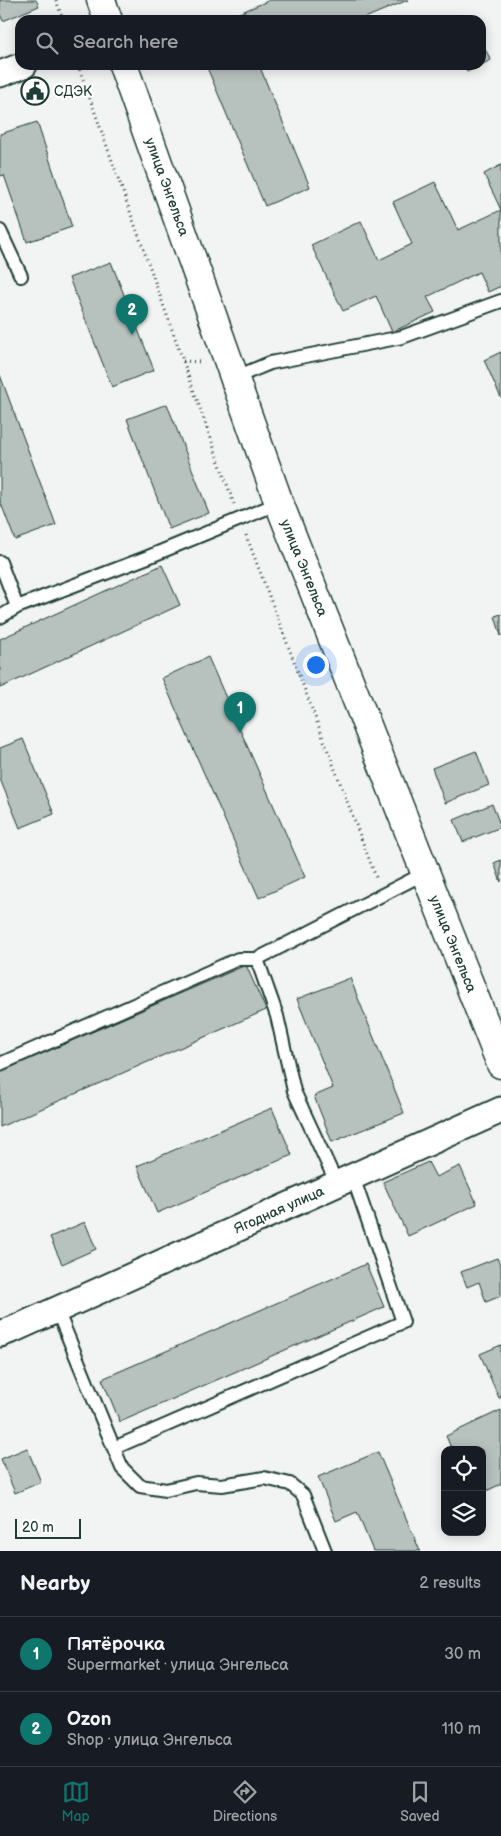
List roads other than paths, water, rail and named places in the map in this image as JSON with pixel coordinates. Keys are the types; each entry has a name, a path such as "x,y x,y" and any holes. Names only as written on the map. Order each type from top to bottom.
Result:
{"main road":[{"path":"101,0 106,15"},
{"name":"улица Энгельса","path":"125,70 279,504 501,1064"}],"street":[{"path":"0,74 15,68"},
{"name":"Ягодная улица","path":"0,1334 501,1110"}],"lane":[{"path":"0,231 21,276"},
{"path":"234,378 270,363 402,337 501,301"},
{"path":"0,617 17,607 279,504"},
{"path":"0,562 17,607"},
{"path":"0,1064 238,959 257,959 425,873"},
{"path":"114,1448 403,1322 345,1180 294,1091 276,1016 257,959"},
{"path":"57,1310 122,1468 140,1486 166,1490 196,1483 222,1485 264,1478 290,1484 303,1495 325,1551"}],"place":[{"name":"СДЭК","path":"35,91"},
{"name":"Ozon","path":"132,335"},
{"name":"Пятёрочка","path":"240,733"}]}
